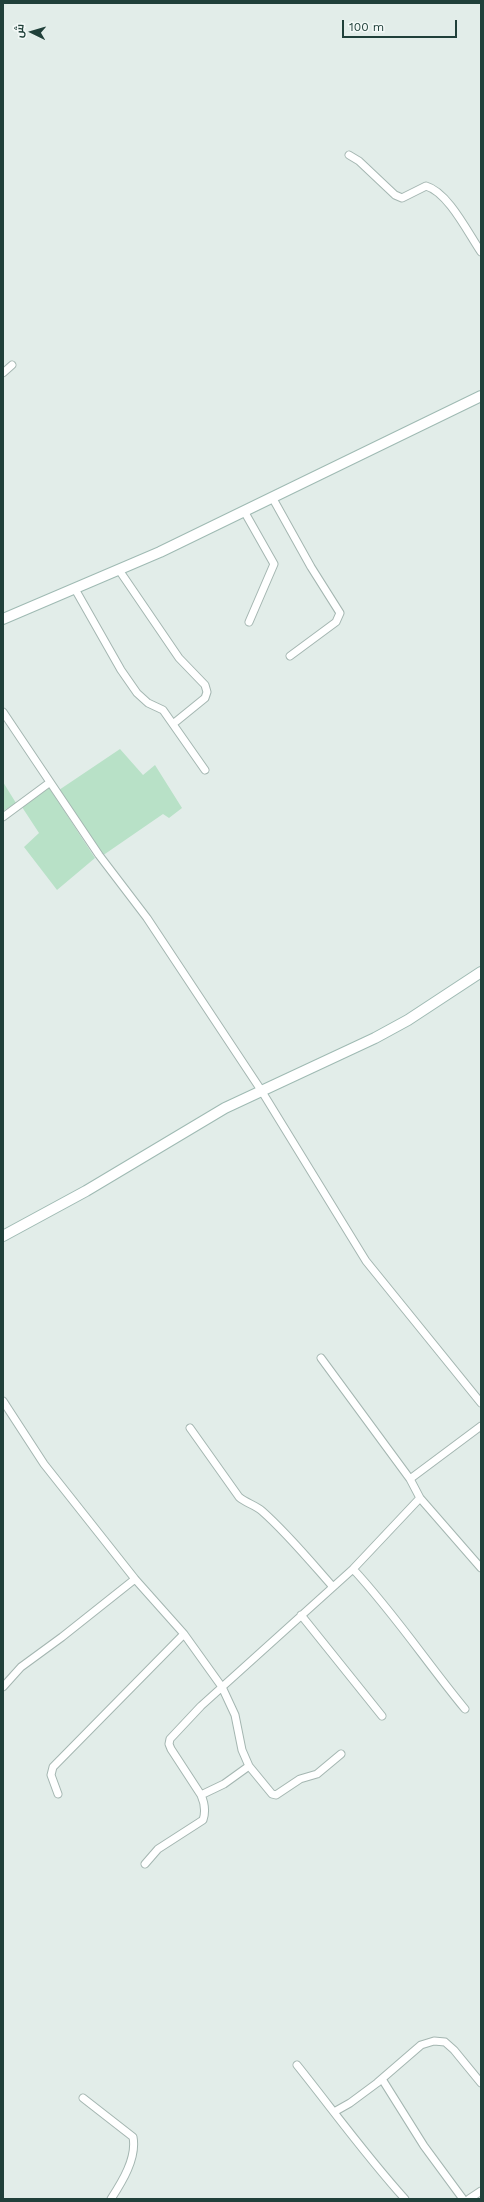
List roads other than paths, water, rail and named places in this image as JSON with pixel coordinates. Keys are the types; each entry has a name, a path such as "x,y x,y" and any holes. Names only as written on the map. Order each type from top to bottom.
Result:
{"street":[{"path":"349,155 359,161 395,195 402,198 426,186 434,188 444,197 481,252"},
{"path":"3,373 12,365"},
{"path":"3,619 119,570 481,396"},
{"path":"272,497 311,567 340,613 336,622 290,656"},
{"path":"244,511 274,564 250,622"},
{"path":"119,570 179,658 205,685 207,692 204,698 173,724"},
{"path":"75,589 121,670 136,693 148,703 163,710 205,770"},
{"path":"3,712 49,783 99,855 146,918 261,1090 366,1261 481,1402"},
{"path":"3,817 49,783"},
{"path":"3,1236 86,1190 225,1108 408,1020 481,972"},
{"path":"321,1358 410,1480 420,1498 481,1568"},
{"path":"3,1401 44,1464 135,1579 184,1634 222,1687 235,1715 242,1750 249,1766 272,1794 276,1795 300,1779 317,1774 341,1754"},
{"path":"410,1480 481,1426"},
{"path":"190,1428 239,1497 247,1504 260,1510 278,1526 333,1587"},
{"path":"145,1864 158,1849 203,1820 205,1813 201,1795 169,1744 170,1739 180,1726 353,1569 420,1498"},
{"path":"353,1569 392,1613 440,1679 465,1709"},
{"path":"3,1687 21,1667 62,1637 135,1579"},
{"path":"301,1616 382,1716"},
{"path":"58,1794 51,1775 53,1767 184,1634"},
{"path":"201,1795 224,1784 249,1766"},
{"path":"334,2112 350,2103 382,2079 421,2045 434,2041 445,2042 454,2050 481,2083"},
{"path":"297,2065 345,2128 405,2199"},
{"path":"382,2079 424,2146 463,2199"},
{"path":"83,2098 133,2137 134,2144 127,2170 122,2183 111,2199"},
{"path":"468,2199 481,2191"}]}
